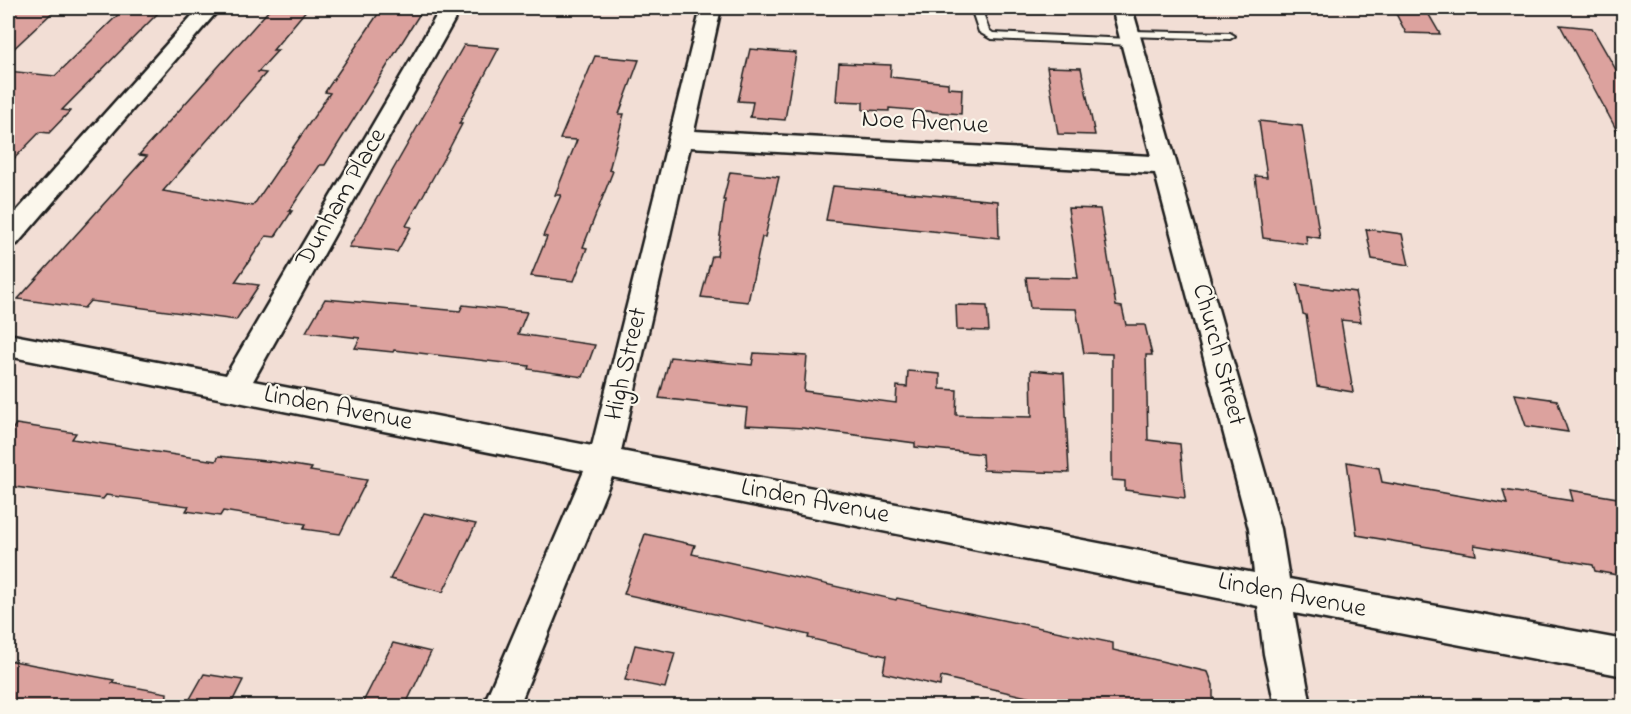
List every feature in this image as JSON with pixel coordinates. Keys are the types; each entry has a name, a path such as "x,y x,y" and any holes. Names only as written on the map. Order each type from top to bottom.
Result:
{"street":[{"path":"8,237 210,8"},
{"name":"Dunham Place","path":"233,389 451,8"},
{"name":"High Street","path":"501,706 604,460 711,8"},
{"name":"Church Street","path":"1127,23 1265,529 1282,654 1293,706"},
{"name":"Noe Avenue","path":"680,138 1166,165"},
{"name":"Linden Avenue","path":"8,345 1275,593 1623,658"}],"lane":[{"path":"1127,23 990,36 984,32 977,9 1127,23 1230,36"}],"building":[{"path":"16,8 57,8 8,54 8,15"},
{"path":"125,8 163,8 62,110 70,111 49,133 40,132 8,165 8,71 55,76"},
{"path":"271,8 308,8 273,50 278,50 258,72 266,73 163,191 253,206 330,93 325,92 382,8 419,8 416,12 421,12 325,165 320,165 289,211 292,211 275,237 266,236 235,282 259,285 236,320 90,301 84,308 18,299 147,156 139,155"},
{"path":"1393,8 1425,8 1440,34 1406,33"},
{"path":"1560,25 1592,28 1623,82 1623,142"},
{"path":"464,45 499,48 459,124 462,124 450,147 406,226 411,227 397,252 349,247"},
{"path":"750,49 796,53 785,120 750,117 753,102 738,101"},
{"path":"595,56 639,60 619,114 624,114 609,170 613,171 583,247 587,248 574,281 531,276 547,237 543,236 561,195 555,195 577,140 560,139"},
{"path":"839,63 891,65 890,77 948,83 948,88 962,89 961,114 889,108 889,111 863,110 863,102 836,101"},
{"path":"1047,67 1081,68 1095,135 1058,134"},
{"path":"1259,121 1302,126 1320,238 1306,236 1307,244 1263,238 1255,176 1267,177"},
{"path":"730,172 779,177 765,237 762,237 748,302 701,297 712,256 717,256 725,200 723,200"},
{"path":"833,186 998,201 999,238 826,220"},
{"path":"1068,208 1100,209 1116,306 1122,307 1126,325 1145,325 1152,355 1146,355 1148,440 1180,444 1185,498 1125,490 1125,481 1112,480 1112,354 1084,353 1076,309 1030,308 1026,277 1078,278"},
{"path":"1366,229 1402,234 1409,265 1372,259"},
{"path":"1297,284 1355,292 1361,322 1341,320 1353,392 1317,386 1306,315 1303,314"},
{"path":"325,299 460,311 463,305 527,312 518,334 595,345 583,377 528,369 529,366 394,350 393,352 355,348 360,338 306,332"},
{"path":"956,305 987,306 989,331 957,330"},
{"path":"754,353 807,356 804,391 896,403 897,386 907,387 908,371 940,374 940,389 957,390 956,415 1032,417 1031,370 1064,373 1069,473 983,470 982,454 915,447 915,443 803,428 745,425 747,408 659,398 670,357 752,365"},
{"path":"1515,394 1557,400 1568,432 1526,426"},
{"path":"16,424 76,433 72,439 216,461 219,456 274,462 312,468 310,471 367,480 340,534 303,529 306,524 223,511 220,516 186,511 189,506 106,495 103,499 8,486 8,436"},
{"path":"1347,462 1379,468 1382,482 1507,504 1503,490 1573,501 1570,490 1623,499 1623,576 1595,571 1593,565 1474,545 1476,555 1357,535"},
{"path":"424,513 476,524 443,592 390,579"},
{"path":"645,534 695,545 692,554 896,600 897,598 1113,643 1113,650 1208,672 1213,685 1213,706 1053,706 1053,703 941,677 940,686 883,673 886,656 808,638 809,635 624,594"},
{"path":"393,643 431,652 405,706 361,706"},
{"path":"635,645 675,653 665,688 625,680"},
{"path":"8,660 114,680 112,683 167,693 166,706 8,706"},
{"path":"204,674 243,680 230,706 186,706"}]}
